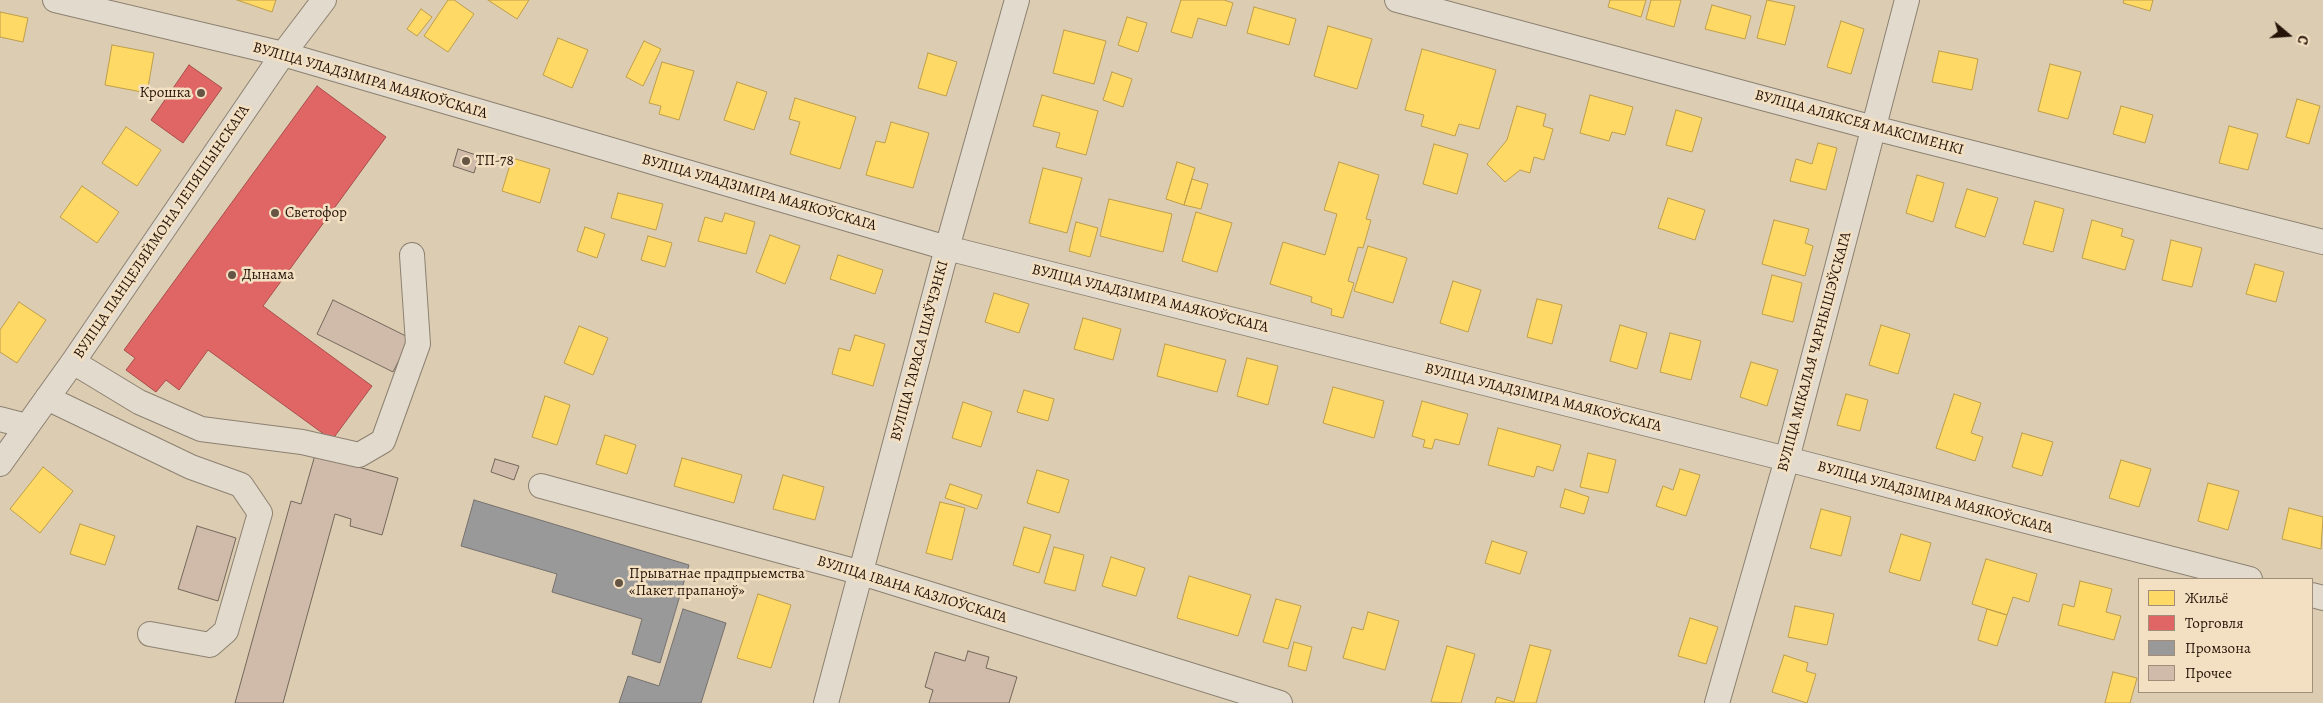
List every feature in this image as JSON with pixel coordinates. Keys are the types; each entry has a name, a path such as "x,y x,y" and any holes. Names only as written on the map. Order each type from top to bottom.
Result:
{"street":[{"name":"ВУЛІЦА УЛАДЗІМІРА МАЯКОЎСКАГА","path":"55,0 106,5 284,54 947,248 1787,459 2246,578"},
{"name":"ВУЛІЦА ПАНЦЕЛЯЙМОНА ЛЕПЯШЫНСКАГА","path":"0,464 73,362 284,54 324,0"},
{"name":"ВУЛІЦА ТАРАСА ШАЎЧЭНКІ","path":"826,703 947,248 1017,0"},
{"name":"ВУЛІЦА АЛЯКСЕЯ МАКСІМЕНКІ","path":"1397,0 1874,128 2323,242"},
{"name":"ВУЛІЦА МІКАЛАЯ ЧАРНЫШЭЎСКАГА","path":"1717,703 1787,459 1907,0"},
{"path":"73,362 139,402 201,429 302,442 359,455 383,441 418,344 412,255"},
{"path":"47,398 191,467 242,485 260,513 226,631 210,645 150,634"},
{"path":"0,419 27,426"},
{"name":"ВУЛІЦА ІВАНА КАЗЛОЎСКАГА","path":"541,486 862,573 1280,703"}],"building: Жильё":[{"path":"237,0 276,0 272,12"},
{"path":"448,0 454,0 474,14 448,52 424,36"},
{"path":"488,0 529,0 517,19"},
{"path":"1181,0 1224,0 1233,3 1226,26 1198,18 1192,38 1171,32"},
{"path":"1610,0 1646,0 1641,17 1608,7"},
{"path":"1651,0 1681,0 1674,27 1646,19"},
{"path":"1767,0 1795,6 1785,45 1757,38"},
{"path":"2124,0 2153,0 2150,11 2123,3"},
{"path":"1712,5 1751,16 1745,39 1705,29"},
{"path":"1254,7 1296,19 1289,45 1247,33"},
{"path":"421,9 432,17 417,36 407,29"},
{"path":"0,12 28,18 23,42 0,37"},
{"path":"1127,17 1147,23 1138,52 1118,45"},
{"path":"1841,21 1864,29 1851,74 1827,67"},
{"path":"1328,26 1372,39 1357,89 1314,76"},
{"path":"1064,30 1106,41 1094,84 1053,73"},
{"path":"558,38 588,50 572,88 543,75"},
{"path":"644,41 661,49 643,86 626,77"},
{"path":"112,45 154,53 147,93 105,85"},
{"path":"1422,49 1496,70 1479,129 1459,124 1455,136 1421,126 1424,115 1405,110"},
{"path":"1939,51 1978,59 1972,90 1932,82"},
{"path":"928,53 957,62 946,96 918,88"},
{"path":"662,62 694,71 679,120 659,114 661,106 649,103"},
{"path":"2050,64 2081,72 2068,119 2038,111"},
{"path":"1112,72 1132,79 1123,107 1103,100"},
{"path":"737,82 767,92 754,130 724,120"},
{"path":"1042,95 1098,111 1086,155 1056,147 1060,133 1033,126"},
{"path":"1590,95 1633,107 1625,135 1612,132 1609,141 1580,133"},
{"path":"795,98 856,117 840,169 790,154 800,122 789,119"},
{"path":"2297,99 2320,106 2309,144 2286,137"},
{"path":"1517,106 1546,114 1543,126 1553,129 1544,160 1534,157 1530,173 1520,170 1505,182 1487,164 1507,140"},
{"path":"2121,106 2153,115 2145,143 2113,134"},
{"path":"1676,110 1702,118 1692,152 1666,145"},
{"path":"891,122 929,133 913,188 866,175 876,141 885,143"},
{"path":"2229,126 2258,134 2248,170 2219,163"},
{"path":"126,127 161,150 137,186 102,163"},
{"path":"1818,143 1837,148 1826,190 1790,181 1796,159 1812,164"},
{"path":"1434,144 1468,154 1457,194 1423,184"},
{"path":"512,158 550,169 540,203 502,191"},
{"path":"1177,162 1195,168 1184,205 1166,199"},
{"path":"1339,162 1379,175 1366,219 1371,220 1363,248 1358,247 1348,281 1354,283 1343,318 1331,315 1332,309 1311,302 1312,297 1270,284 1283,242 1325,255 1337,214 1324,210"},
{"path":"1043,168 1082,178 1067,233 1029,223"},
{"path":"1917,175 1944,183 1933,222 1906,213"},
{"path":"1192,179 1208,184 1201,209 1184,205"},
{"path":"82,186 119,212 97,243 60,217"},
{"path":"1967,189 1998,198 1985,237 1955,227"},
{"path":"618,193 663,204 656,230 611,218"},
{"path":"1668,198 1705,210 1695,240 1658,228"},
{"path":"1109,199 1172,214 1163,252 1100,236"},
{"path":"2035,201 2064,209 2053,252 2023,244"},
{"path":"1196,212 1232,223 1217,272 1182,261"},
{"path":"725,213 755,222 746,254 698,241 705,217 722,222"},
{"path":"1774,220 1809,229 1805,243 1813,246 1805,276 1762,264"},
{"path":"2092,220 2123,229 2121,236 2134,240 2125,270 2082,258"},
{"path":"1076,222 1098,228 1090,257 1069,251"},
{"path":"585,227 605,234 597,258 577,251"},
{"path":"770,235 800,246 785,284 756,272"},
{"path":"648,236 672,243 665,267 641,260"},
{"path":"2171,240 2202,248 2192,287 2162,280"},
{"path":"1368,246 1407,258 1393,303 1354,291"},
{"path":"838,255 883,270 875,294 830,279"},
{"path":"2255,264 2284,272 2276,302 2246,294"},
{"path":"1772,275 1802,283 1793,322 1762,314"},
{"path":"1453,281 1481,290 1468,332 1440,323"},
{"path":"994,293 1029,304 1019,333 985,322"},
{"path":"1537,299 1562,305 1552,344 1527,337"},
{"path":"19,302 46,320 17,363 0,352 0,330"},
{"path":"1083,318 1121,329 1113,360 1074,349"},
{"path":"1620,325 1647,333 1637,369 1610,361"},
{"path":"1881,325 1910,334 1898,374 1869,365"},
{"path":"579,326 608,338 593,375 564,363"},
{"path":"1670,333 1701,341 1691,380 1660,372"},
{"path":"855,335 885,344 873,386 832,374 839,348 850,351"},
{"path":"1165,344 1226,360 1217,392 1157,376"},
{"path":"1247,358 1278,366 1268,405 1237,396"},
{"path":"1751,362 1778,370 1767,406 1740,397"},
{"path":"1333,387 1384,401 1374,438 1323,423"},
{"path":"1024,390 1054,399 1048,421 1017,412"},
{"path":"1846,394 1868,400 1860,431 1837,425"},
{"path":"1954,394 1981,403 1971,433 1983,437 1975,461 1936,448"},
{"path":"545,396 570,405 557,445 532,437"},
{"path":"1422,401 1468,414 1459,445 1435,439 1432,449 1423,447 1425,440 1412,436"},
{"path":"963,402 992,412 981,447 952,438"},
{"path":"1498,428 1561,445 1553,471 1537,466 1534,477 1488,465"},
{"path":"2022,433 2053,442 2042,476 2012,467"},
{"path":"605,435 636,445 627,474 596,464"},
{"path":"1588,453 1616,460 1608,493 1580,487"},
{"path":"682,458 742,475 734,503 674,486"},
{"path":"2121,460 2151,469 2139,507 2109,498"},
{"path":"43,467 73,491 40,533 10,509"},
{"path":"1680,469 1700,475 1686,516 1656,506 1663,486 1673,490"},
{"path":"1037,470 1069,480 1059,513 1027,503"},
{"path":"783,475 824,487 815,520 773,509"},
{"path":"2208,483 2239,491 2228,530 2198,521"},
{"path":"950,484 982,495 977,509 945,498"},
{"path":"1565,489 1589,497 1584,514 1560,507"},
{"path":"940,502 965,508 952,560 926,553"},
{"path":"2289,508 2323,517 2321,549 2282,539"},
{"path":"1821,509 1851,517 1841,556 1810,548"},
{"path":"80,524 115,536 105,565 70,554"},
{"path":"1024,527 1051,535 1039,573 1013,565"},
{"path":"1901,534 1931,543 1920,581 1889,572"},
{"path":"1492,541 1527,552 1520,574 1485,563"},
{"path":"1054,547 1084,555 1075,591 1044,583"},
{"path":"1111,557 1145,568 1136,596 1102,586"},
{"path":"1986,559 2037,574 2029,602 2013,597 2007,615 1972,604"},
{"path":"1189,576 1251,595 1238,636 1177,618"},
{"path":"2080,581 2112,589 2106,612 2121,616 2114,640 2058,625 2063,604 2074,607"},
{"path":"758,594 791,605 771,668 737,658"},
{"path":"1276,599 1301,606 1288,649 1263,642"},
{"path":"1795,606 1834,614 1827,645 1788,637"},
{"path":"1987,609 2007,615 1997,646 1978,640"},
{"path":"1368,612 1399,621 1385,670 1343,658 1352,627 1363,630"},
{"path":"1690,618 1718,627 1706,664 1678,656"},
{"path":"1294,642 1312,647 1306,671 1288,666"},
{"path":"1530,645 1551,650 1536,703 1495,703 1497,697 1514,702"},
{"path":"1447,646 1475,654 1461,703 1431,702"},
{"path":"1784,655 1808,663 1806,671 1816,674 1807,703 1772,692"},
{"path":"2113,672 2137,678 2130,703 2105,703"}],"building: Торговля":[{"path":"189,65 222,88 183,143 151,120"},
{"name":"Дынама","path":"317,86 386,137 263,306 372,386 332,440 208,350 179,390 166,380 156,392 126,370 135,358 124,350"}],"building: Промзона":[{"name":"Прыватнае прадпрыемства «Пакет прапаноў»","path":"474,500 689,565 660,663 632,654 642,619 552,592 557,574 461,546"},
{"name":"Прыватнае прадпрыемства «Пакет прапаноў»","path":"683,609 726,623 701,703 619,703 628,676 659,686"}],"building: Прочее":[{"name":"ТП-78","path":"458,149 479,156 474,173 453,166"},
{"path":"333,300 410,338 393,372 317,334"},
{"path":"315,455 398,478 382,535 350,526 351,519 335,514 283,703 235,703 291,501 301,504"},
{"path":"495,459 519,466 514,480 491,472"},
{"path":"197,526 236,538 218,601 178,589"},
{"path":"968,651 989,657 986,668 1017,677 1009,703 929,703 933,690 925,687 935,652 965,661"}],"place":[{"name":"Крошка","path":"201,93"},
{"name":"ТП-78","path":"466,161"},
{"name":"Светофор","path":"275,213"},
{"name":"Дынама","path":"232,275"},
{"name":"Прыватнае прадпрыемства «Пакет прапаноў»","path":"619,583"}]}
